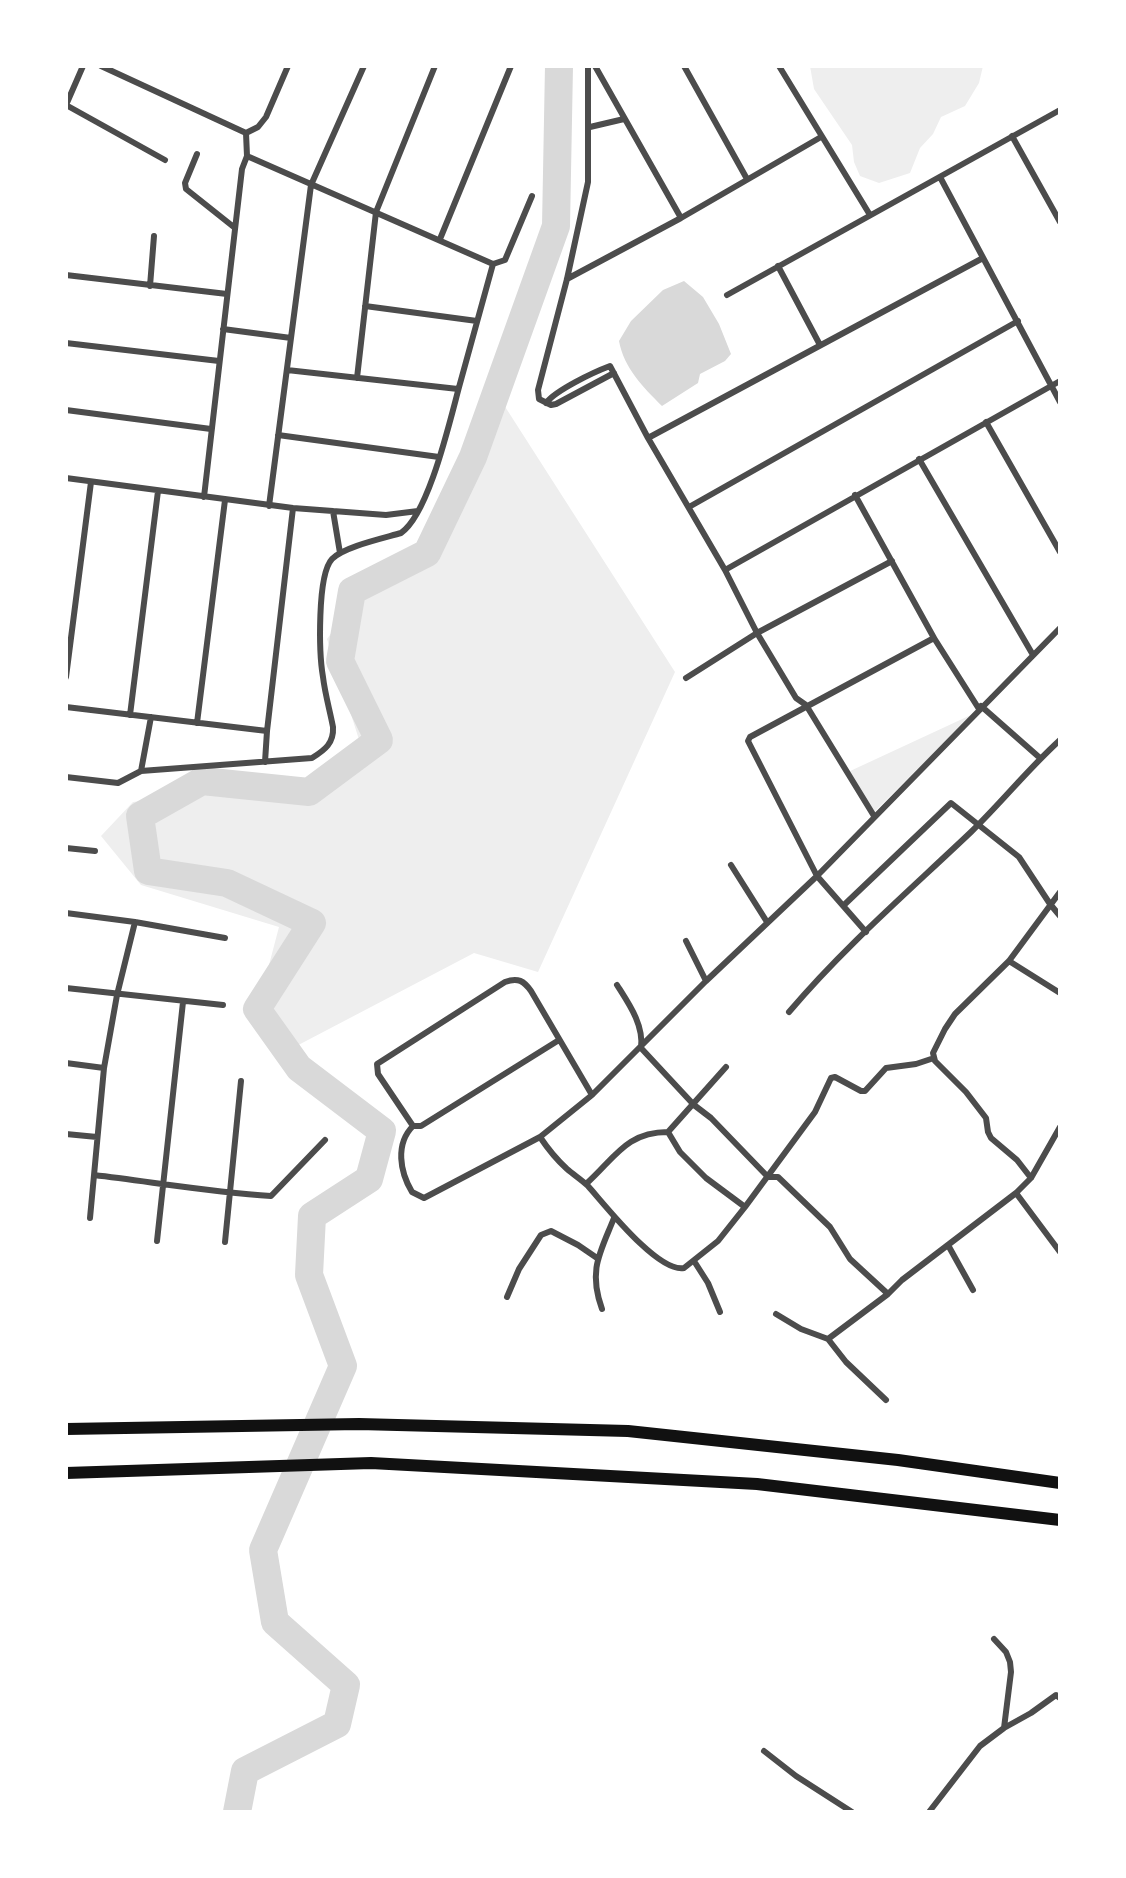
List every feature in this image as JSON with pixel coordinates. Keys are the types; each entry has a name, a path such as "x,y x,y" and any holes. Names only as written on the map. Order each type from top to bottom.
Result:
{"highway":[{"path":"66,1430 359,1424 628,1431 898,1460 1060,1484"},
{"path":"66,1473 371,1463 757,1484 1060,1520"}],"street":[{"path":"83,66 66,105 165,160"},
{"path":"101,66 246,133"},
{"path":"246,133 258,126 266,117 288,66"},
{"path":"269,506 310,185 364,66"},
{"path":"357,378 376,212 435,66"},
{"path":"440,240 511,66"},
{"path":"588,66 590,127 588,182 567,279 538,390 539,399 546,403 556,404 614,373"},
{"path":"594,66 681,219"},
{"path":"684,66 747,179"},
{"path":"779,66 870,215"},
{"path":"727,295 1060,110"},
{"path":"590,127 624,119"},
{"path":"204,497 242,169 247,156 246,133"},
{"path":"1012,136 1060,222"},
{"path":"567,279 681,219 821,137"},
{"path":"197,154 185,183 186,189 235,228"},
{"path":"247,156 493,264 505,260 532,196"},
{"path":"940,177 1060,402"},
{"path":"150,286 154,236"},
{"path":"648,438 983,258"},
{"path":"66,777 118,783 141,771 312,758 330,745 334,735 323,677 320,623 325,569 340,553 401,533 418,511 439,457 493,264"},
{"path":"778,266 820,345"},
{"path":"66,275 227,294"},
{"path":"365,306 477,321"},
{"path":"689,507 1018,321"},
{"path":"223,329 291,338"},
{"path":"66,343 219,361"},
{"path":"546,403 589,375 610,366 648,438 725,570 757,633 796,698 806,705 874,816"},
{"path":"287,370 458,389"},
{"path":"725,570 1060,381"},
{"path":"66,410 211,429"},
{"path":"986,422 1060,552"},
{"path":"278,435 439,457"},
{"path":"919,459 1033,655"},
{"path":"66,478 269,506 386,515 418,511"},
{"path":"66,676 91,482"},
{"path":"130,715 158,491"},
{"path":"855,495 934,638 980,708 1040,758"},
{"path":"197,723 225,500"},
{"path":"265,762 293,508"},
{"path":"333,511 340,553"},
{"path":"686,678 757,633 892,561"},
{"path":"413,1126 404,1140 402,1169 412,1192 424,1198 540,1137 592,1095 706,981 817,876 1060,628"},
{"path":"866,932 817,876 747,743 750,737 806,705 934,638"},
{"path":"66,707 267,731"},
{"path":"141,771 151,717"},
{"path":"789,1011 814,982 979,824 1040,758 1060,740"},
{"path":"844,905 951,803 1019,857 1060,916"},
{"path":"66,848 95,851"},
{"path":"731,865 767,922"},
{"path":"1031,1178 1017,1160 991,1138 986,1118 966,1092 934,1058 935,1047 955,1014 1009,961 1060,892"},
{"path":"66,914 135,922 225,938"},
{"path":"90,1218 104,1068 117,995 135,922"},
{"path":"686,941 706,981"},
{"path":"1009,961 1060,993"},
{"path":"413,1126 378,1074 377,1064 505,982 518,979 527,986 592,1095"},
{"path":"617,985 632,1009 641,1030 641,1048 694,1105 711,1118 768,1177 778,1177 830,1227 850,1259 888,1294"},
{"path":"66,988 223,1005"},
{"path":"157,1241 183,1002"},
{"path":"413,1126 421,1126 559,1040"},
{"path":"540,1137 551,1154 586,1184 614,1218 639,1243 672,1267 684,1268 718,1241 768,1177 815,1112 831,1078 835,1077 863,1092 886,1068 916,1064 934,1058"},
{"path":"66,1063 104,1068"},
{"path":"586,1184 637,1136 668,1132 726,1067"},
{"path":"225,1242 241,1081"},
{"path":"828,1339 1016,1194 1031,1178 1060,1127"},
{"path":"668,1132 680,1152 706,1178 744,1207"},
{"path":"66,1134 97,1137"},
{"path":"94,1175 229,1194 273,1196 325,1140"},
{"path":"1016,1194 1060,1252"},
{"path":"602,1309 596,1291 597,1258 614,1218"},
{"path":"507,1297 519,1269 541,1235 551,1232 578,1245 597,1258"},
{"path":"948,1245 973,1290"},
{"path":"694,1261 708,1283 720,1312"},
{"path":"776,1314 801,1329 828,1339 846,1362 886,1400"},
{"path":"994,1639 1006,1653 1010,1662 1010,1682 1004,1728"},
{"path":"929,1812 980,1746 1004,1728 1059,1695"},
{"path":"764,1751 796,1776 852,1812"}],"shaded area":[{"path":"810,66 983,66 979,83 965,106 941,117 933,134 920,148 910,173 879,183 860,176 854,162 852,145 814,89"},
{"path":"684,281 703,297 719,324 731,354 725,361 700,374 698,383 662,406 641,384 630,368 619,341 631,321 663,290"},
{"path":"495,391 675,672 538,972 474,953 285,1052 255,1018 279,927 141,885 101,836 133,802 236,790 315,791 362,749 327,639 360,594 429,566"},
{"path":"973,714 873,813 848,772"}],"waterway":[{"path":"237,1812 245,1771 337,1724 346,1685 275,1622 263,1550 343,1366 309,1275 312,1216 369,1179 382,1131 299,1068 257,1009 312,923 227,883 148,871 140,816 202,781 309,792 379,740 340,661 352,591 427,553 473,457 556,226 559,66"}]}
